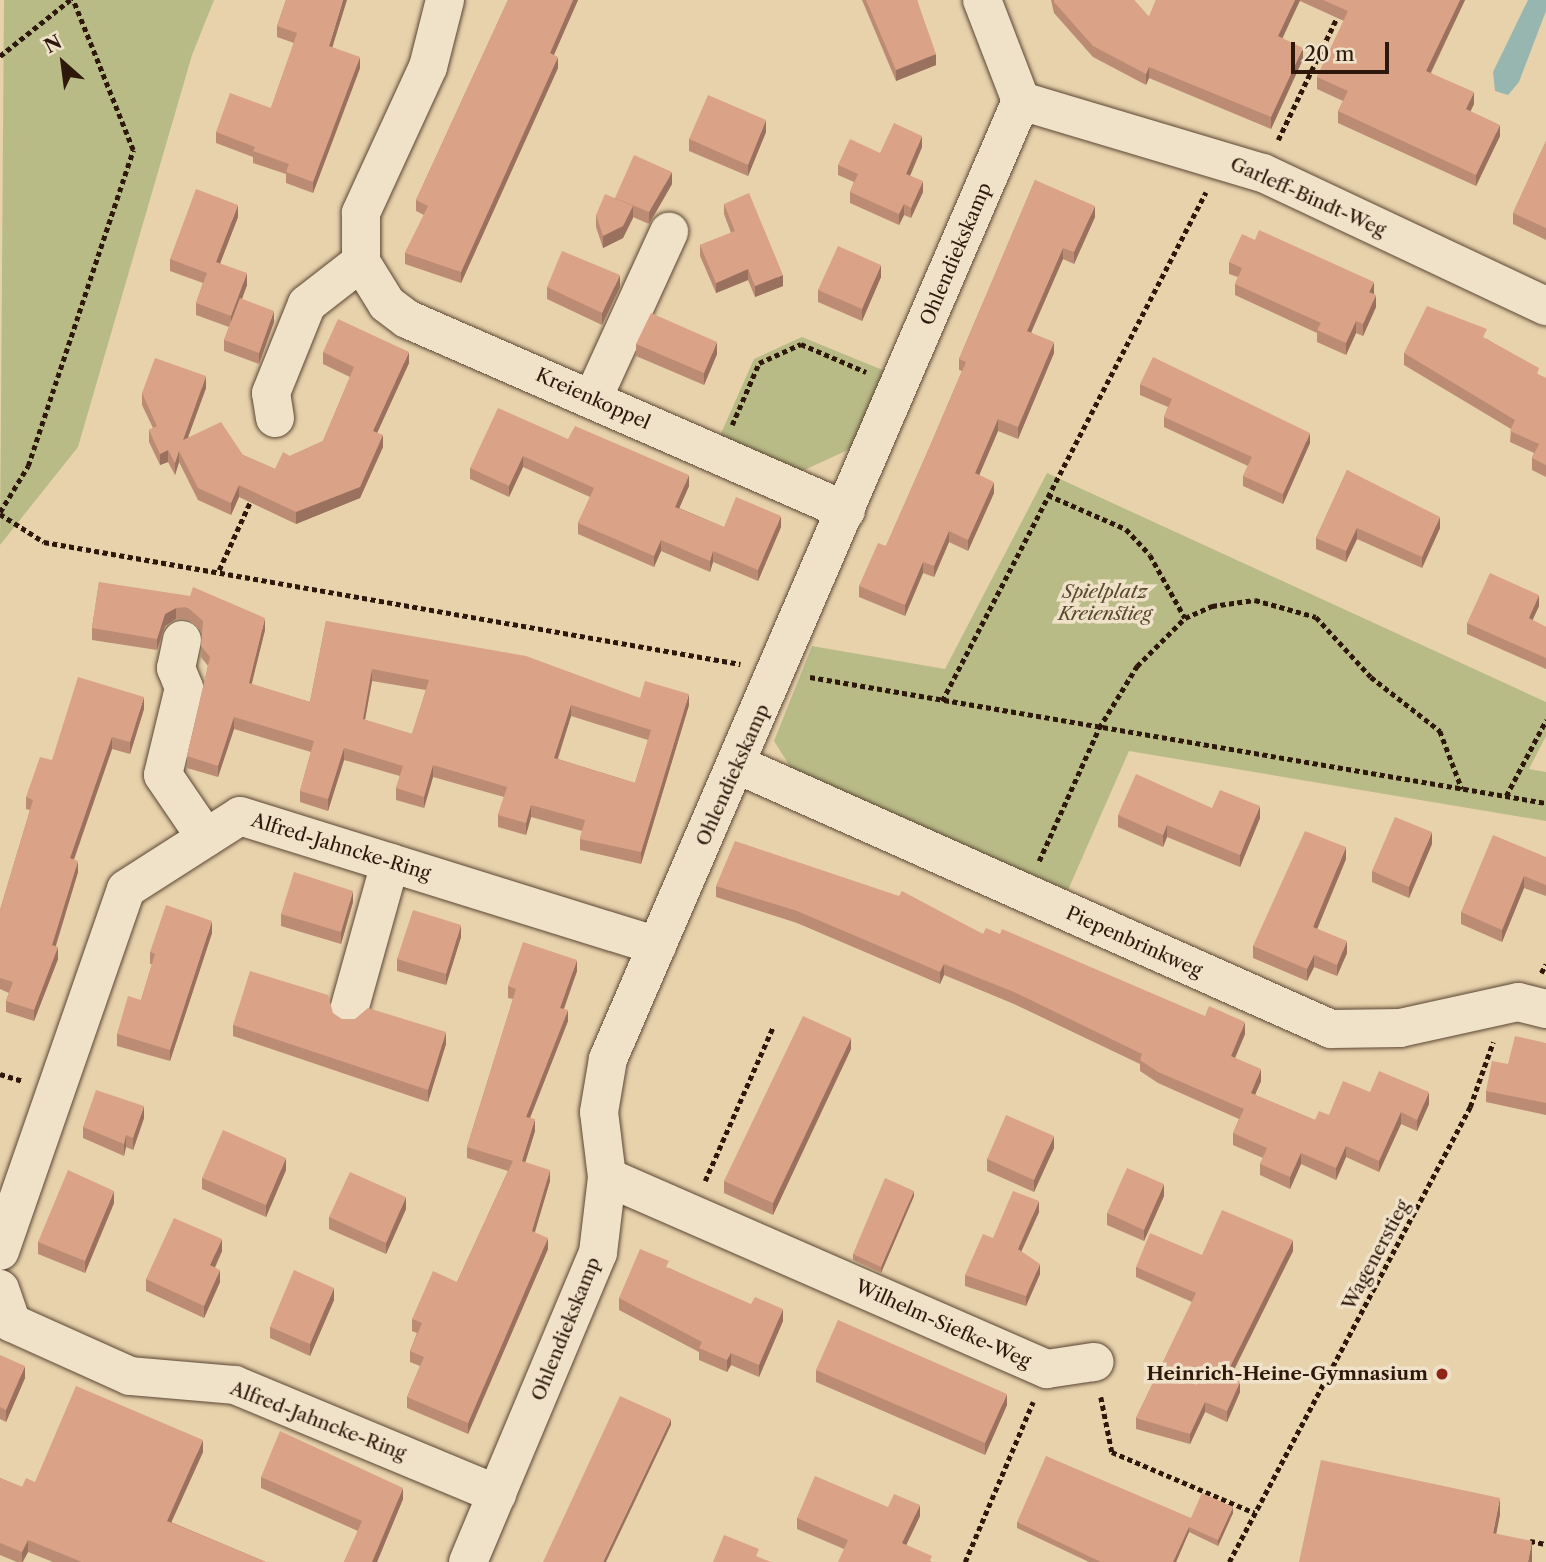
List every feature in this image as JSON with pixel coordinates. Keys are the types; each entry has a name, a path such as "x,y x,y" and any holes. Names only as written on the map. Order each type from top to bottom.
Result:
{"street":[{"path":"275,418 271,393 307,304 361,262 361,213 428,67 444,0"},
{"path":"982,0 1021,101"},
{"name":"Garleff-Bindt-Weg","path":"1021,101 1224,159 1262,173 1546,306"},
{"name":"Ohlendiekskamp","path":"467,1562 598,1253 607,1177 599,1112 608,1059 738,765 1021,101"},
{"path":"593,398 669,232"},
{"name":"Kreienkoppel","path":"361,262 387,304 407,319 593,398 846,512"},
{"path":"182,640 176,668 184,688 163,775 206,838"},
{"name":"Piepenbrinkweg","path":"738,765 1331,1029 1400,1028 1532,1005"},
{"name":"Alfred-Jahncke-Ring","path":"0,1251 126,889 240,816 657,946"},
{"path":"349,1010 390,863"},
{"name":"Wilhelm-Siefke-Weg","path":"607,1177 1047,1369 1094,1362"},
{"name":"Alfred-Jahncke-Ring","path":"0,1289 12,1324 130,1376 235,1385 497,1494"}],"path":[{"path":"0,56 71,0 133,150 28,467 0,512"},
{"path":"1262,173 1345,0"},
{"path":"942,701 1224,159"},
{"path":"718,454 759,363 801,344 900,386"},
{"path":"219,570 256,489"},
{"path":"1048,495 1126,529 1150,555 1185,618"},
{"path":"1024,894 1099,728 1137,666 1185,618 1212,606 1255,600 1316,617 1371,677 1440,731 1462,789"},
{"path":"1506,796 1546,720"},
{"name":"Wagenerstieg","path":"1229,1562 1470,1107 1499,1023 1532,1005 1546,964"},
{"path":"690,1214 773,1027"},
{"path":"1094,1362 1112,1452 1255,1513"},
{"path":"965,1562 1047,1369"},
{"path":"1522,1540 1546,1544"}],"green space":[{"path":"4,0 214,0 192,55 78,447 0,545"},
{"path":"802,337 885,371 852,448 800,472 719,438 754,359"},
{"name":"Spielplatz Kreienstieg","path":"1047,473 1546,702 1546,736 1529,769 1546,772 1546,821 1129,751 1068,890 795,774 774,741 812,646 945,669"}],"water":[{"path":"1528,0 1546,0 1546,11 1519,82 1508,95 1495,91 1493,72"}],"building":[{"path":"286,0 343,0 329,46 360,57 313,182 286,172 289,164 253,151 255,147 216,132 230,93 271,108 297,33 277,26"},
{"path":"508,0 573,0 550,53 558,57 461,272 405,253 428,206 416,200"},
{"path":"866,0 917,0 936,54 896,70"},
{"path":"1054,0 1134,0 1149,17 1156,0 1295,0 1278,36 1303,48 1271,117 1149,67 1146,74 1093,46"},
{"path":"1323,0 1460,0 1426,71 1474,92 1466,109 1500,125 1476,175 1338,111 1348,91 1317,77 1348,11"},
{"path":"708,95 766,120 748,165 689,139"},
{"path":"894,123 922,136 906,174 923,181 911,208 904,204 899,214 850,192 858,174 838,165 850,139 880,153"},
{"path":"1546,141 1546,228 1513,213"},
{"path":"634,155 672,172 649,212 615,198"},
{"path":"1035,180 1095,206 1074,252 1063,248 1027,331 1054,342 1018,427 998,419 975,473 994,482 968,540 949,531 934,566 923,562 905,605 859,586 878,543 886,546 930,446 966,362 959,359"},
{"path":"196,189 238,205 216,262 247,273 231,316 196,303 207,273 170,259"},
{"path":"749,193 783,275 755,286 748,269 716,283 700,245 735,231 724,204"},
{"path":"605,194 633,206 623,226 603,236 596,215"},
{"path":"1259,230 1374,282 1369,292 1376,295 1363,324 1356,321 1346,343 1317,330 1321,323 1235,284 1242,268 1229,262 1242,234 1255,240"},
{"path":"838,246 881,265 862,309 818,290"},
{"path":"562,251 620,275 602,313 547,287"},
{"path":"240,298 274,311 259,353 224,340"},
{"path":"1427,306 1487,329 1483,337 1539,368 1537,374 1546,378 1546,465 1532,458 1539,444 1510,431 1515,420 1404,353"},
{"path":"651,313 717,342 704,373 636,344"},
{"path":"338,319 409,352 373,431 383,435 360,487 296,512 239,485 231,503 198,488 179,451 175,463 168,450 160,454 149,430 157,426 142,393 155,358 206,376 183,440 221,422 243,455 275,469 283,452 290,456 323,441 354,367 323,352"},
{"path":"1153,357 1310,433 1283,494 1243,476 1252,457 1164,417 1172,399 1140,384"},
{"path":"498,408 568,439 575,426 689,475 675,507 724,527 736,497 781,516 758,570 713,551 710,561 661,540 654,556 578,523 594,488 523,456 509,486 470,468"},
{"path":"1347,470 1440,517 1422,557 1357,528 1346,551 1316,538"},
{"path":"1490,573 1539,595 1529,618 1546,627 1546,658 1467,623"},
{"path":"99,582 190,596 193,587 265,618 249,683 310,702 326,621 526,656 640,698 645,681 689,694 641,852 580,839 585,820 531,805 526,823 498,815 507,787 433,765 424,797 396,788 403,766 344,748 328,799 300,791 314,741 234,717 218,766 187,756 210,657 201,646 203,621 187,607 176,608 165,614 157,639 92,628","holes":["372,669 429,680 412,734 363,719","571,705 651,730 635,783 554,758"]},
{"path":"78,677 144,697 130,742 112,737 70,858 78,861 52,945 58,947 34,1010 6,1001 13,982 0,978 0,910 33,800 26,797 40,757 52,760"},
{"path":"1136,774 1212,808 1220,790 1260,806 1240,855 1167,825 1163,835 1118,815"},
{"path":"1395,817 1432,832 1409,887 1372,871"},
{"path":"1305,831 1346,847 1313,927 1347,941 1337,965 1314,955 1307,969 1253,946"},
{"path":"1493,835 1546,857 1546,885 1524,876 1502,930 1461,912"},
{"path":"735,841 899,896 902,891 983,934 986,928 1000,934 1002,929 1205,1016 1209,1006 1245,1022 1231,1056 1261,1069 1251,1093 1315,1120 1319,1111 1329,1115 1343,1081 1370,1092 1379,1071 1429,1092 1417,1120 1401,1112 1379,1161 1346,1146 1336,1168 1301,1153 1290,1177 1260,1164 1267,1148 1233,1133 1244,1109 1158,1072 1140,1060 1142,1054 1014,992 944,964 940,972 797,911 716,886"},
{"path":"294,872 353,891 341,932 281,914"},
{"path":"166,905 212,921 170,1050 117,1034 128,996 141,1000 155,954 150,952"},
{"path":"413,910 461,925 446,974 397,959"},
{"path":"523,942 577,960 560,1008 568,1010 526,1117 535,1119 522,1161 550,1170 532,1231 548,1238 468,1423 407,1397 424,1357 410,1351 422,1323 412,1319 433,1271 457,1282 513,1161 467,1147 516,989 508,986"},
{"path":"250,971 328,995 333,1013 342,1019 355,1019 368,1008 446,1032 428,1090 233,1025"},
{"path":"803,1016 851,1038 773,1203 724,1181"},
{"path":"1515,1036 1546,1043 1546,1103 1486,1091 1492,1061 1508,1064"},
{"path":"96,1090 144,1106 133,1138 126,1135 124,1144 83,1127"},
{"path":"1006,1115 1054,1136 1034,1180 987,1159"},
{"path":"223,1130 286,1158 266,1205 202,1178"},
{"path":"1127,1168 1164,1184 1144,1230 1107,1213"},
{"path":"68,1170 114,1191 85,1261 38,1242"},
{"path":"350,1172 406,1197 386,1243 329,1217"},
{"path":"885,1178 914,1191 881,1267 853,1254"},
{"path":"1013,1191 1039,1201 1018,1249 1040,1264 1026,1296 965,1275 983,1234 993,1238"},
{"path":"1222,1210 1293,1240 1226,1375 1240,1382 1227,1411 1205,1402 1190,1434 1136,1418 1196,1293 1136,1267 1150,1233 1202,1255"},
{"path":"174,1218 222,1239 210,1265 220,1270 204,1306 146,1279"},
{"path":"640,1249 669,1261 666,1267 751,1304 755,1297 783,1309 759,1365 731,1353 727,1360 699,1348 702,1342 619,1298"},
{"path":"294,1270 334,1288 310,1344 270,1327"},
{"path":"838,1320 1007,1394 985,1443 816,1370"},
{"path":"0,1355 25,1366 6,1410 0,1407"},
{"path":"76,1386 203,1440 167,1521 266,1562 82,1562 28,1540 22,1552 0,1543 0,1478 22,1487 26,1478 35,1482"},
{"path":"620,1396 671,1419 603,1562 543,1562"},
{"path":"280,1431 403,1488 372,1562 344,1562 362,1521 261,1477"},
{"path":"1046,1456 1191,1518 1202,1493 1233,1507 1218,1540 1189,1527 1173,1562 1101,1562 1017,1522"},
{"path":"1321,1460 1500,1498 1493,1533 1532,1541 1528,1562 1299,1562"},
{"path":"815,1476 888,1507 894,1494 920,1505 902,1543 932,1556 929,1562 838,1562 848,1540 797,1518"},
{"path":"724,1535 759,1549 756,1556 771,1562 713,1562"}],"place":[{"name":"Heinrich-Heine-Gymnasium","path":"1442,1374"}]}
